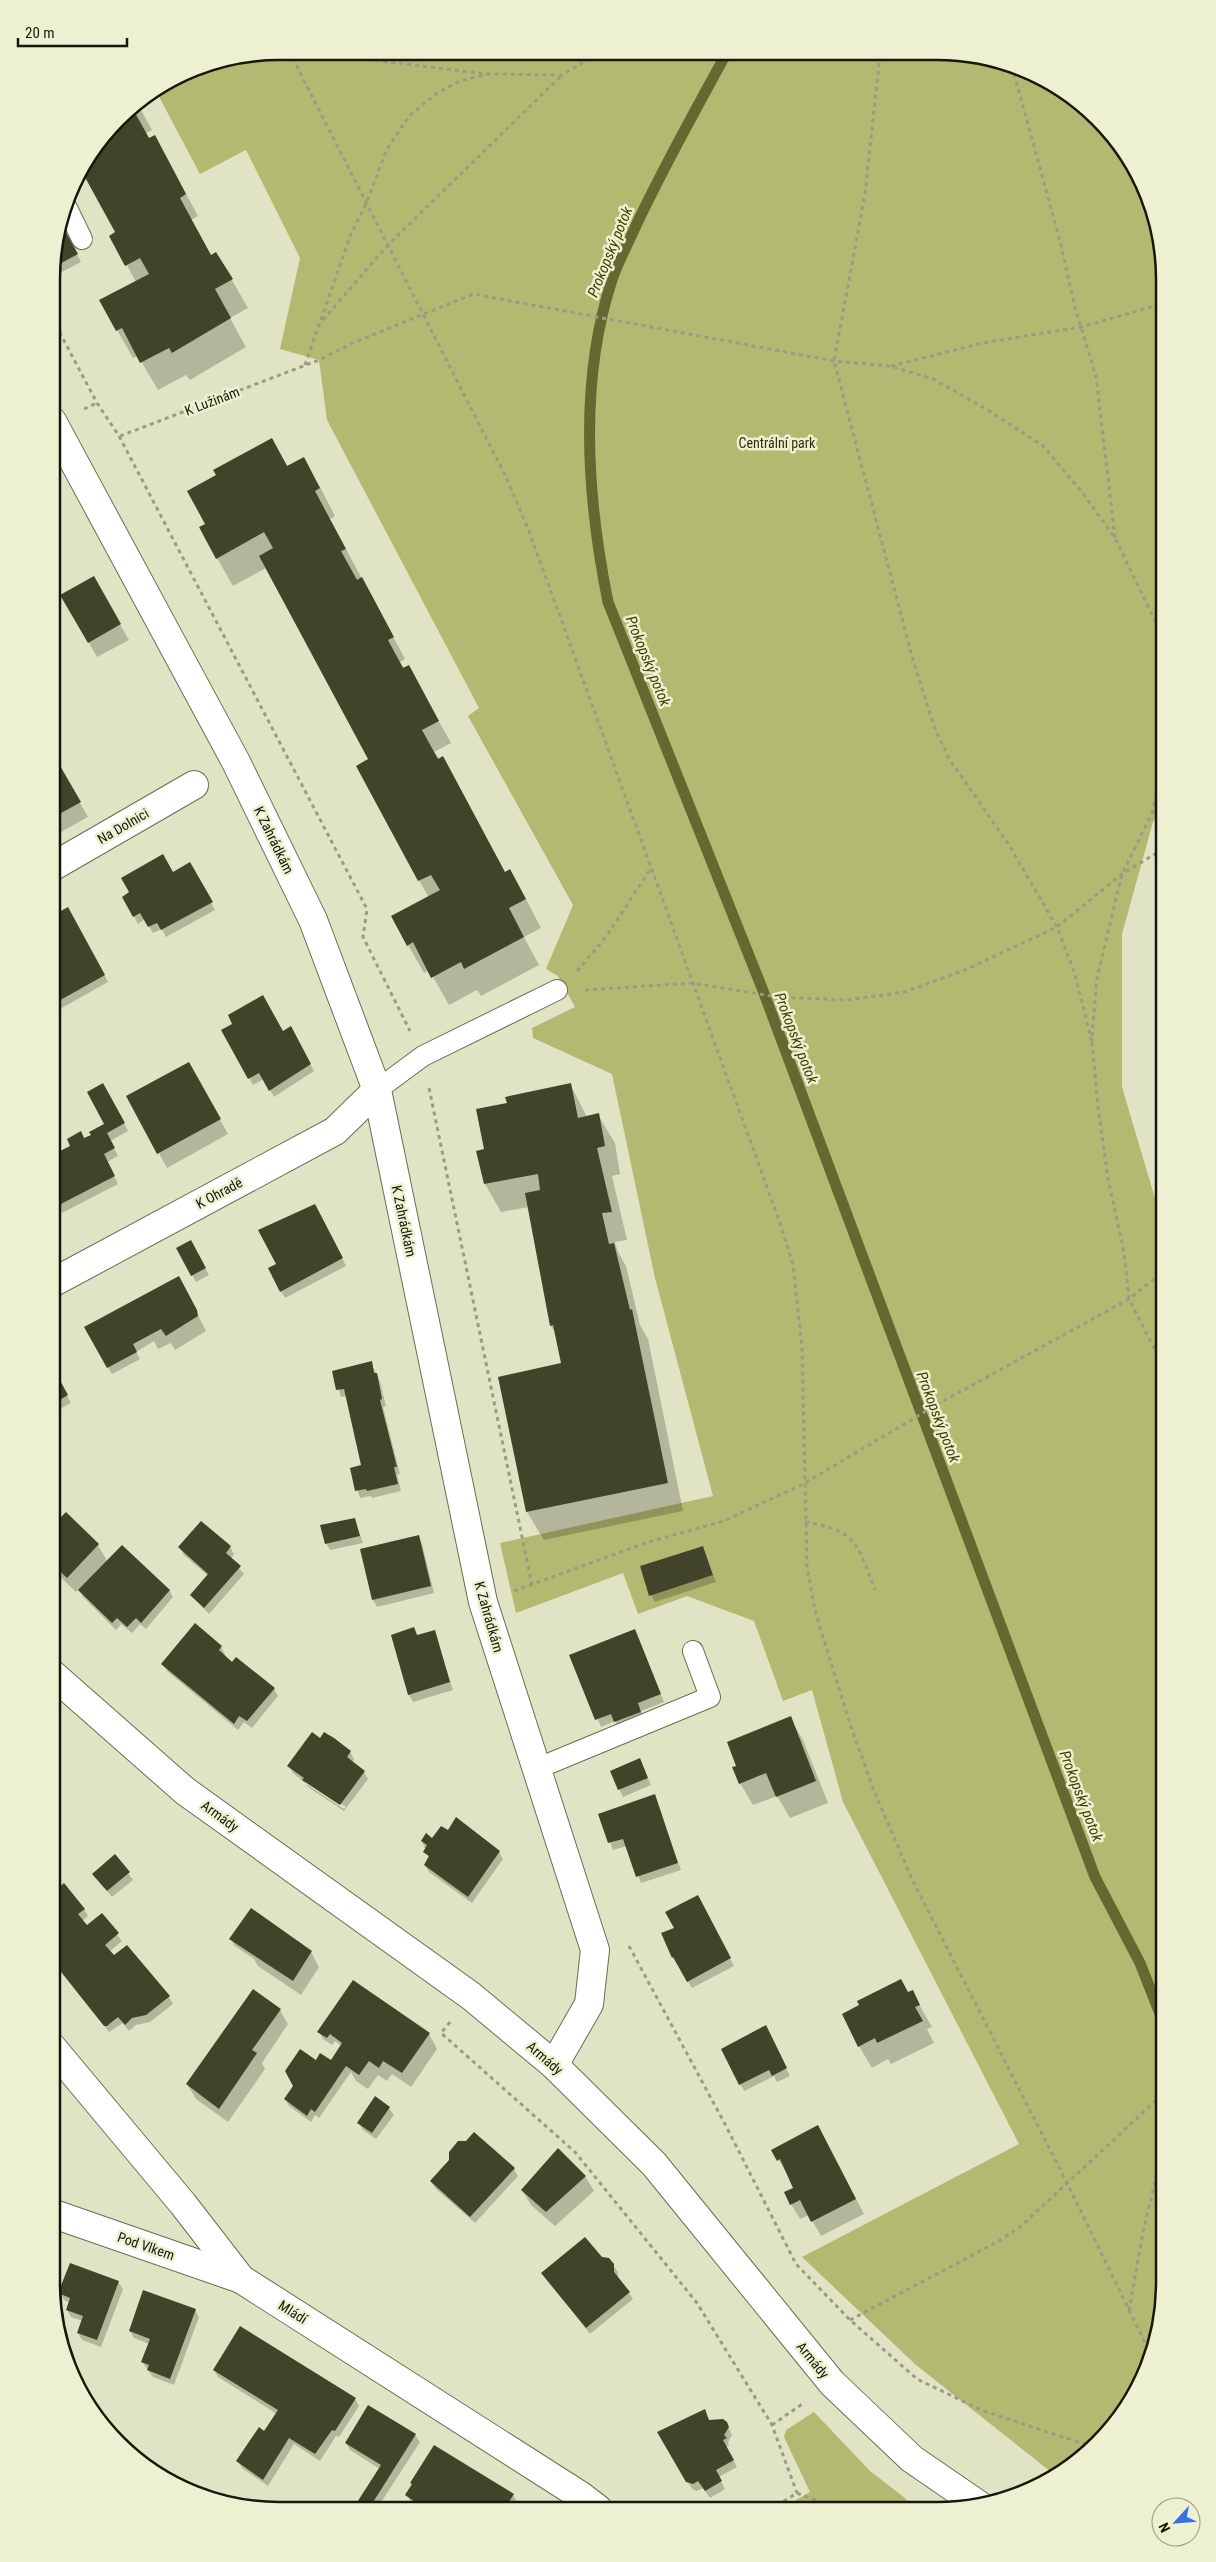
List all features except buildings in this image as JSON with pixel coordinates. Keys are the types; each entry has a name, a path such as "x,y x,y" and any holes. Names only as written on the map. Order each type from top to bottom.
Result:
{"street":[{"name":"K Zahrádkám","path":"60,446 236,762 313,920 377,1090 483,1602 595,1950 589,2004 554,2065"},
{"name":"Na Dolnici","path":"60,861 194,785"},
{"name":"K Ohradě","path":"60,1279 335,1131 377,1090"},
{"name":"Armády","path":"60,1682 185,1791 471,1996 554,2065 654,2164 832,2383 912,2459 971,2499"},
{"name":"Mládí","path":"60,2057 183,2204 242,2279 583,2502"},
{"name":"Pod Vlkem","path":"60,2216 242,2279"}],"lane":[{"path":"70,214 82,239"},
{"path":"377,1090 423,1056 557,990"},
{"path":"536,1769 710,1697 693,1651"}],"path":[{"path":"294,60 421,314 506,477 529,531 780,1223 792,1264 802,1347 805,1522 808,1566 815,1611 851,1727 874,1791 912,1879 1067,2183 1147,2346"},
{"path":"371,60 488,74 562,75"},
{"path":"322,321 387,246 562,75 587,60"},
{"path":"879,60 865,194 834,361 913,660 935,729 950,760 1009,845 1057,927 1075,974 1092,1042 1104,1152 1124,1252 1129,1299 1156,1352"},
{"path":"305,365 351,234 366,204 388,150 409,116 437,92 460,81 488,74"},
{"path":"1014,75 1081,327 1096,376 1115,538"},
{"name":"K Lužinám","path":"60,333 97,403 120,436 305,365 421,314 473,294 834,361 890,366"},
{"path":"890,366 982,343 1081,327 1156,306"},
{"path":"890,366 932,379 988,410 1043,446 1082,492 1115,538 1156,622"},
{"path":"1092,1042 1097,978 1122,874 1152,813 1156,796"},
{"path":"1152,813 1156,810"},
{"path":"557,990 693,983 778,997 846,1000 905,992 967,969 1057,927 1122,874 1156,853"},
{"path":"557,990 573,976 606,937 651,868"},
{"path":"483,1602 648,1542 724,1521 805,1483 938,1404 1129,1299 1156,1277"},
{"path":"805,1522 838,1529 852,1539 875,1590"},
{"path":"471,1996 441,2034 575,2152 696,2304 772,2425 797,2493 820,2502"},
{"path":"690,2058 796,2264 850,2320 917,2379 981,2410 1085,2444"},
{"path":"850,2320 996,2242 1020,2227 1156,2100"},
{"path":"1129,2311 1143,2232 1156,2178"},
{"path":"772,2425 832,2383"},
{"path":"783,2502 797,2493"}],"green space":[{"name":"Centrální park","path":"265,60 951,60 994,67 1021,77 1059,97 1081,114 1102,135 1119,157 1139,195 1149,222 1156,265 1156,818 1153,822 1122,934 1122,1087 1156,1202 1156,2297 1149,2340 1127,2392 1111,2416 1092,2438 1070,2457 1049,2471 916,2365 802,2257 1019,2144 843,1802 812,1690 783,1701 754,1621 687,1596 638,1614 623,1573 516,1613 500,1543 713,1496 655,1278 612,1074 533,1038 532,1028 575,1007 558,976 546,969 573,905 468,716 479,708 327,420 319,360 280,349 300,258 246,150 200,174 159,96 195,77 236,64","holes":["703,1546 713,1575 650,1595 640,1566"]},
{"path":"814,2412 870,2471 905,2498 907,2502 793,2502 810,2492 784,2437 786,2430"}],"waterway":[{"name":"Prokopský potok","path":"723,60 666,164 633,232 614,274 601,319 594,359 589,441 595,522 608,602 762,988 1095,1877 1140,1963 1156,2004"}]}
